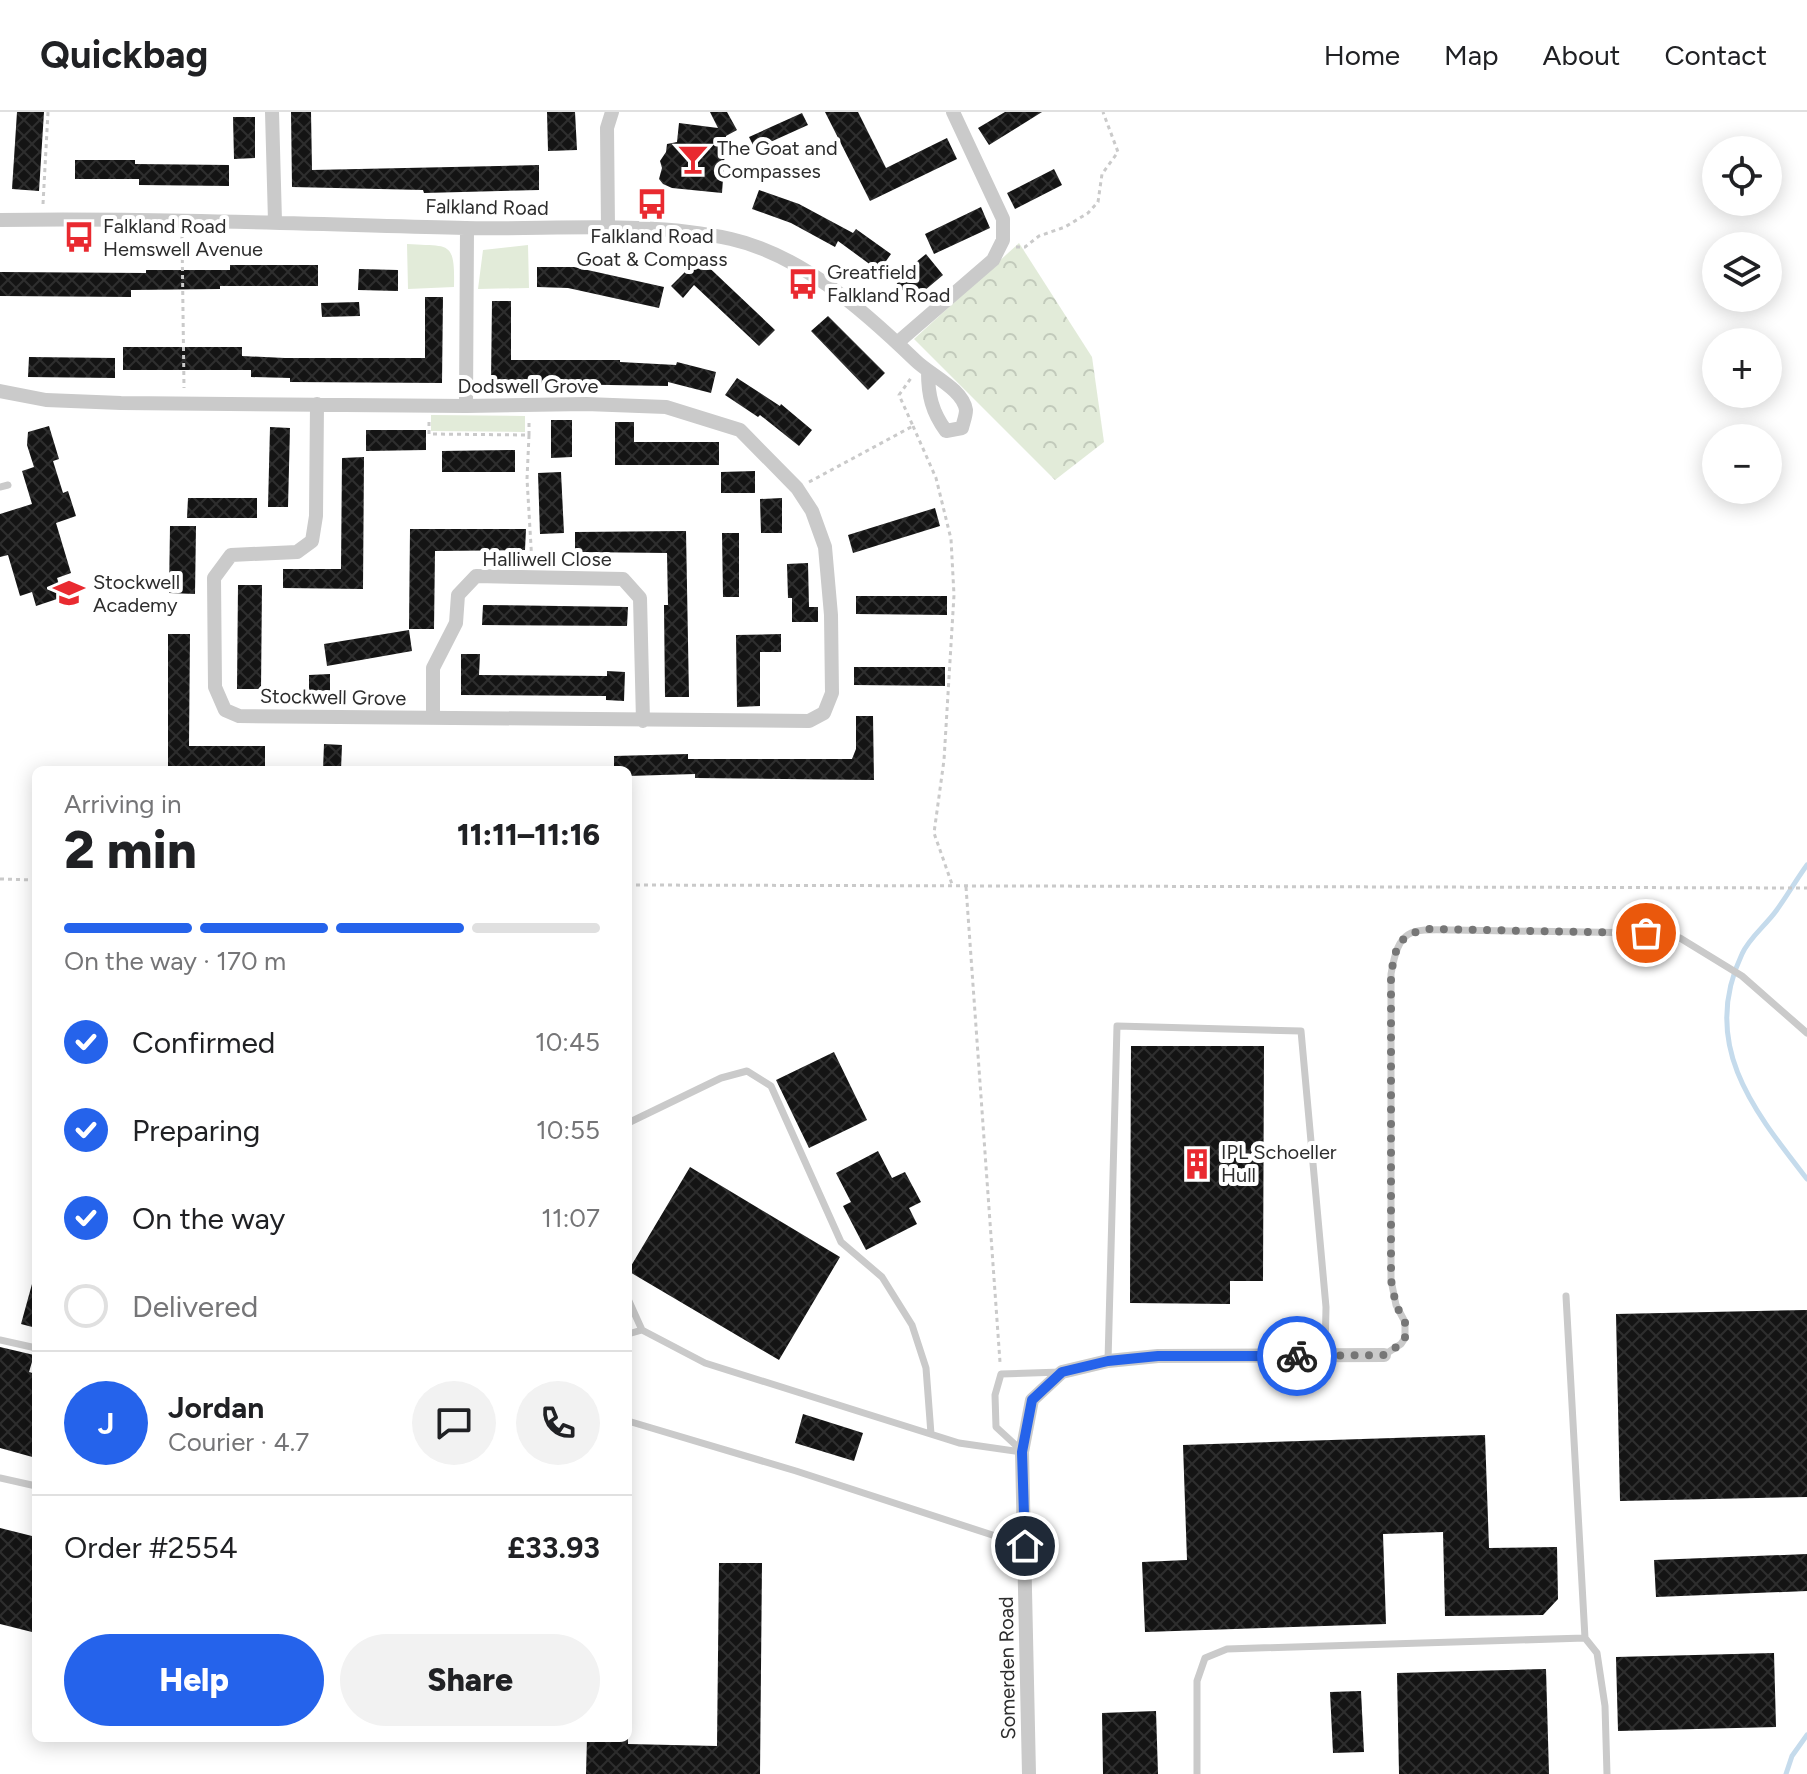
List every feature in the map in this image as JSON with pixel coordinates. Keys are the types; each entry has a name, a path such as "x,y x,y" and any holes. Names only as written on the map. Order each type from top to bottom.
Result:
{"street":[{"path":"272,112 275,221"},
{"path":"608,227 607,128 612,112"},
{"path":"897,343 993,260 1003,240 1003,219 953,112"},
{"name":"Falkland Road","path":"0,220 275,221 467,228 608,227 732,239 777,256 830,284 924,369"},
{"path":"466,406 467,228"},
{"name":"Dodswell Grove","path":"0,391 46,400 666,407 740,430 797,488 812,511 825,547 831,615 832,693 824,713"},
{"name":"Stockwell Grove","path":"317,404 316,516 312,541 297,552 231,555 214,578 215,687 225,710 239,716 643,721 809,721 824,713"},
{"name":"Halliwell Close","path":"433,718 433,668 456,623 458,595 476,576 531,576 623,579 640,598 643,721"},
{"name":"Somerden Road","path":"1029,1774 1022,1452 1032,1400 1062,1372 1108,1361 1158,1356 1384,1355"}],"lane":[{"path":"1384,1355 1401,1344 1405,1332 1405,1322 1396,1305 1391,1280 1391,974 1396,947 1409,933 1426,929 1646,933 1680,938 1742,976 1807,1033"},
{"path":"1108,1361 1117,1026 1301,1031 1326,1307 1325,1356"},
{"path":"632,1121 721,1078 747,1071 771,1086 841,1242 882,1277 912,1325 926,1368 931,1434"},
{"path":"1566,1296 1585,1638 1597,1653 1605,1706 1607,1774"},
{"path":"632,1308 642,1330 705,1363 959,1443 1022,1452"},
{"path":"632,1333 642,1330"},
{"path":"0,1340 32,1347"},
{"path":"1022,1452 996,1427 995,1395 1001,1374 1062,1372"},
{"path":"632,1422 796,1471 1025,1546"},
{"path":"0,1478 32,1485"},
{"path":"1197,1774 1197,1681 1205,1658 1227,1649 1585,1638"}],"path":[{"path":"42,219 48,112"},
{"path":"1000,247 1025,247 1039,236 1065,227 1088,213 1098,202 1102,174 1118,152 1103,112"},
{"path":"181,220 184,403"},
{"path":"924,369 899,395 936,478 951,539 953,610 944,760 934,833 953,887"},
{"path":"529,405 527,479 531,576"},
{"path":"429,406 429,434 529,435"},
{"path":"797,488 913,426"},
{"path":"0,879 32,880"},
{"path":"632,885 1807,888"},
{"path":"966,887 1001,1374"}],"green space":[{"path":"1019,243 1092,357 1104,442 1055,480 914,339"},
{"path":"407,244 447,249 453,260 454,287 408,289"},
{"path":"528,245 529,288 478,289 483,250"},
{"path":"431,415 525,416 525,432 431,431"}],"building":[{"path":"17,112 44,112 39,191 12,189"},
{"path":"291,112 311,112 312,170 539,165 539,190 424,193 423,190 292,187"},
{"path":"547,112 575,112 577,150 548,151"},
{"name":"The Goat and Compasses","path":"710,112 727,112 737,130 726,136 722,193 672,188 663,184 659,179 660,161 667,144 677,142 679,123 718,128"},
{"path":"825,112 858,112 886,168 947,138 957,159 870,201"},
{"path":"1005,112 1042,112 989,145 978,128"},
{"path":"802,113 808,125 755,149 749,137"},
{"path":"233,117 255,117 255,158 234,159"},
{"path":"75,160 229,165 229,186 139,185 139,179 75,179"},
{"path":"1054,169 1062,185 1015,209 1007,193"},
{"path":"759,190 799,204 853,233 856,229 891,254 879,271 838,241 835,247 791,223 752,209"},
{"path":"981,207 990,228 934,254 925,234"},
{"path":"926,254 943,275 912,301 894,280"},
{"path":"699,258 775,330 759,346 694,285 683,298 671,286"},
{"path":"230,265 318,265 318,286 131,290 131,297 0,296 0,272 146,273 146,270 230,270"},
{"path":"537,267 574,267 664,287 659,308 568,288 537,287"},
{"path":"359,269 398,270 398,291 358,290"},
{"path":"425,297 443,297 442,383 290,382 290,378 251,377 251,370 123,370 123,347 242,347 242,356 285,358 425,358"},
{"path":"492,301 511,301 511,360 620,360 676,365 677,362 716,372 711,393 668,382 668,386 491,383"},
{"path":"359,302 360,316 322,317 321,303"},
{"path":"828,316 885,373 868,390 811,331"},
{"path":"29,357 115,358 115,378 28,377"},
{"path":"737,378 781,404 812,430 799,446 760,415 758,417 725,395"},
{"path":"551,420 572,420 572,457 551,458"},
{"path":"615,422 634,422 634,442 719,442 719,465 615,465"},
{"path":"49,426 59,459 53,461 63,493 68,491 76,516 56,523 71,573 57,578 63,597 36,606 32,592 20,596 8,555 0,557 0,514 32,504 22,471 34,467 27,445 28,432"},
{"path":"270,427 290,428 288,507 268,507"},
{"path":"366,430 426,430 426,450 366,451"},
{"path":"515,450 515,472 442,472 442,451"},
{"path":"364,457 363,589 283,588 283,569 341,569 342,458"},
{"path":"755,471 755,493 721,493 721,472"},
{"path":"561,472 564,533 540,534 538,473"},
{"path":"188,498 257,498 257,518 187,518"},
{"path":"782,498 782,533 761,533 760,499"},
{"path":"935,508 940,526 853,553 848,535"},
{"path":"170,526 196,526 195,594 169,593"},
{"path":"410,529 526,529 525,550 435,551 434,629 409,629"},
{"path":"686,531 689,697 665,697 667,553 575,552 575,532"},
{"path":"722,533 739,533 739,597 723,597"},
{"path":"808,563 809,607 818,607 818,622 792,622 787,564"},
{"path":"238,585 262,585 261,689 237,689"},
{"path":"856,596 947,596 947,615 856,614"},
{"path":"483,605 628,607 627,626 482,625"},
{"path":"409,630 412,651 327,666 324,644"},
{"path":"168,634 190,634 189,746 265,746 265,766 168,766"},
{"path":"781,634 781,652 760,652 760,706 737,707 736,635"},
{"path":"461,654 480,654 479,675 607,676 607,671 625,672 624,701 606,700 606,696 461,695"},
{"path":"854,667 945,667 945,686 854,685"},
{"path":"330,674 330,706 309,706 309,675"},
{"path":"856,716 873,716 874,780 695,778 695,774 632,776 632,766 614,766 614,756 688,754 688,759 852,759 856,749"},
{"path":"324,744 342,745 341,766 323,766"},
{"name":"IPL Schoeller Hull","path":"1131,1046 1264,1046 1263,1281 1230,1281 1230,1304 1130,1303"},
{"path":"834,1052 867,1120 809,1148 776,1080"},
{"path":"878,1151 892,1178 905,1172 921,1202 909,1208 917,1224 866,1250 843,1206 851,1202 836,1173"},
{"path":"690,1167 840,1257 779,1360 632,1273 632,1264"},
{"path":"32,1284 32,1327 21,1324"},
{"path":"1807,1310 1807,1497 1620,1501 1616,1314"},
{"path":"0,1347 32,1355 29,1372 32,1373 32,1457 0,1448"},
{"path":"803,1414 863,1433 854,1461 795,1443"},
{"path":"1485,1435 1489,1548 1557,1547 1558,1599 1543,1615 1445,1616 1443,1532 1383,1534 1386,1624 1145,1632 1142,1562 1187,1560 1183,1445"},
{"path":"0,1528 32,1536 32,1632 0,1624"},
{"path":"1807,1554 1807,1591 1656,1597 1654,1560"},
{"path":"719,1563 762,1563 760,1774 586,1774 587,1742 717,1746"},
{"path":"1774,1653 1776,1727 1618,1731 1616,1657"},
{"path":"1546,1669 1549,1774 1399,1774 1397,1673"},
{"path":"1361,1691 1364,1752 1333,1753 1330,1692"},
{"path":"1156,1711 1158,1774 1103,1774 1102,1713"}],"waterway":[{"path":"1807,865 1776,911 1745,948 1730,987 1727,1018 1730,1047 1738,1075 1768,1128 1807,1179"},
{"path":"1786,1774 1792,1756 1807,1735"}],"way so far":[{"path":"1297,1356 1384,1355 1405,1338 1405,1322 1396,1305 1391,1280 1391,974 1396,947 1409,933 1426,929 1646,933"}],"place":[{"name":"The Goat and Compasses","path":"693,159"},
{"name":"Falkland Road Goat & Compass","path":"652,204"},
{"name":"Falkland Road Hemswell Avenue","path":"79,237"},
{"name":"Greatfield Falkland Road","path":"803,284"},
{"name":"Stockwell Academy","path":"69,593"},
{"name":"IPL Schoeller Hull","path":"1197,1164"}],"route":[{"path":"1025,1546 1022,1452 1032,1400 1062,1372 1108,1361 1158,1356 1297,1356"}]}
